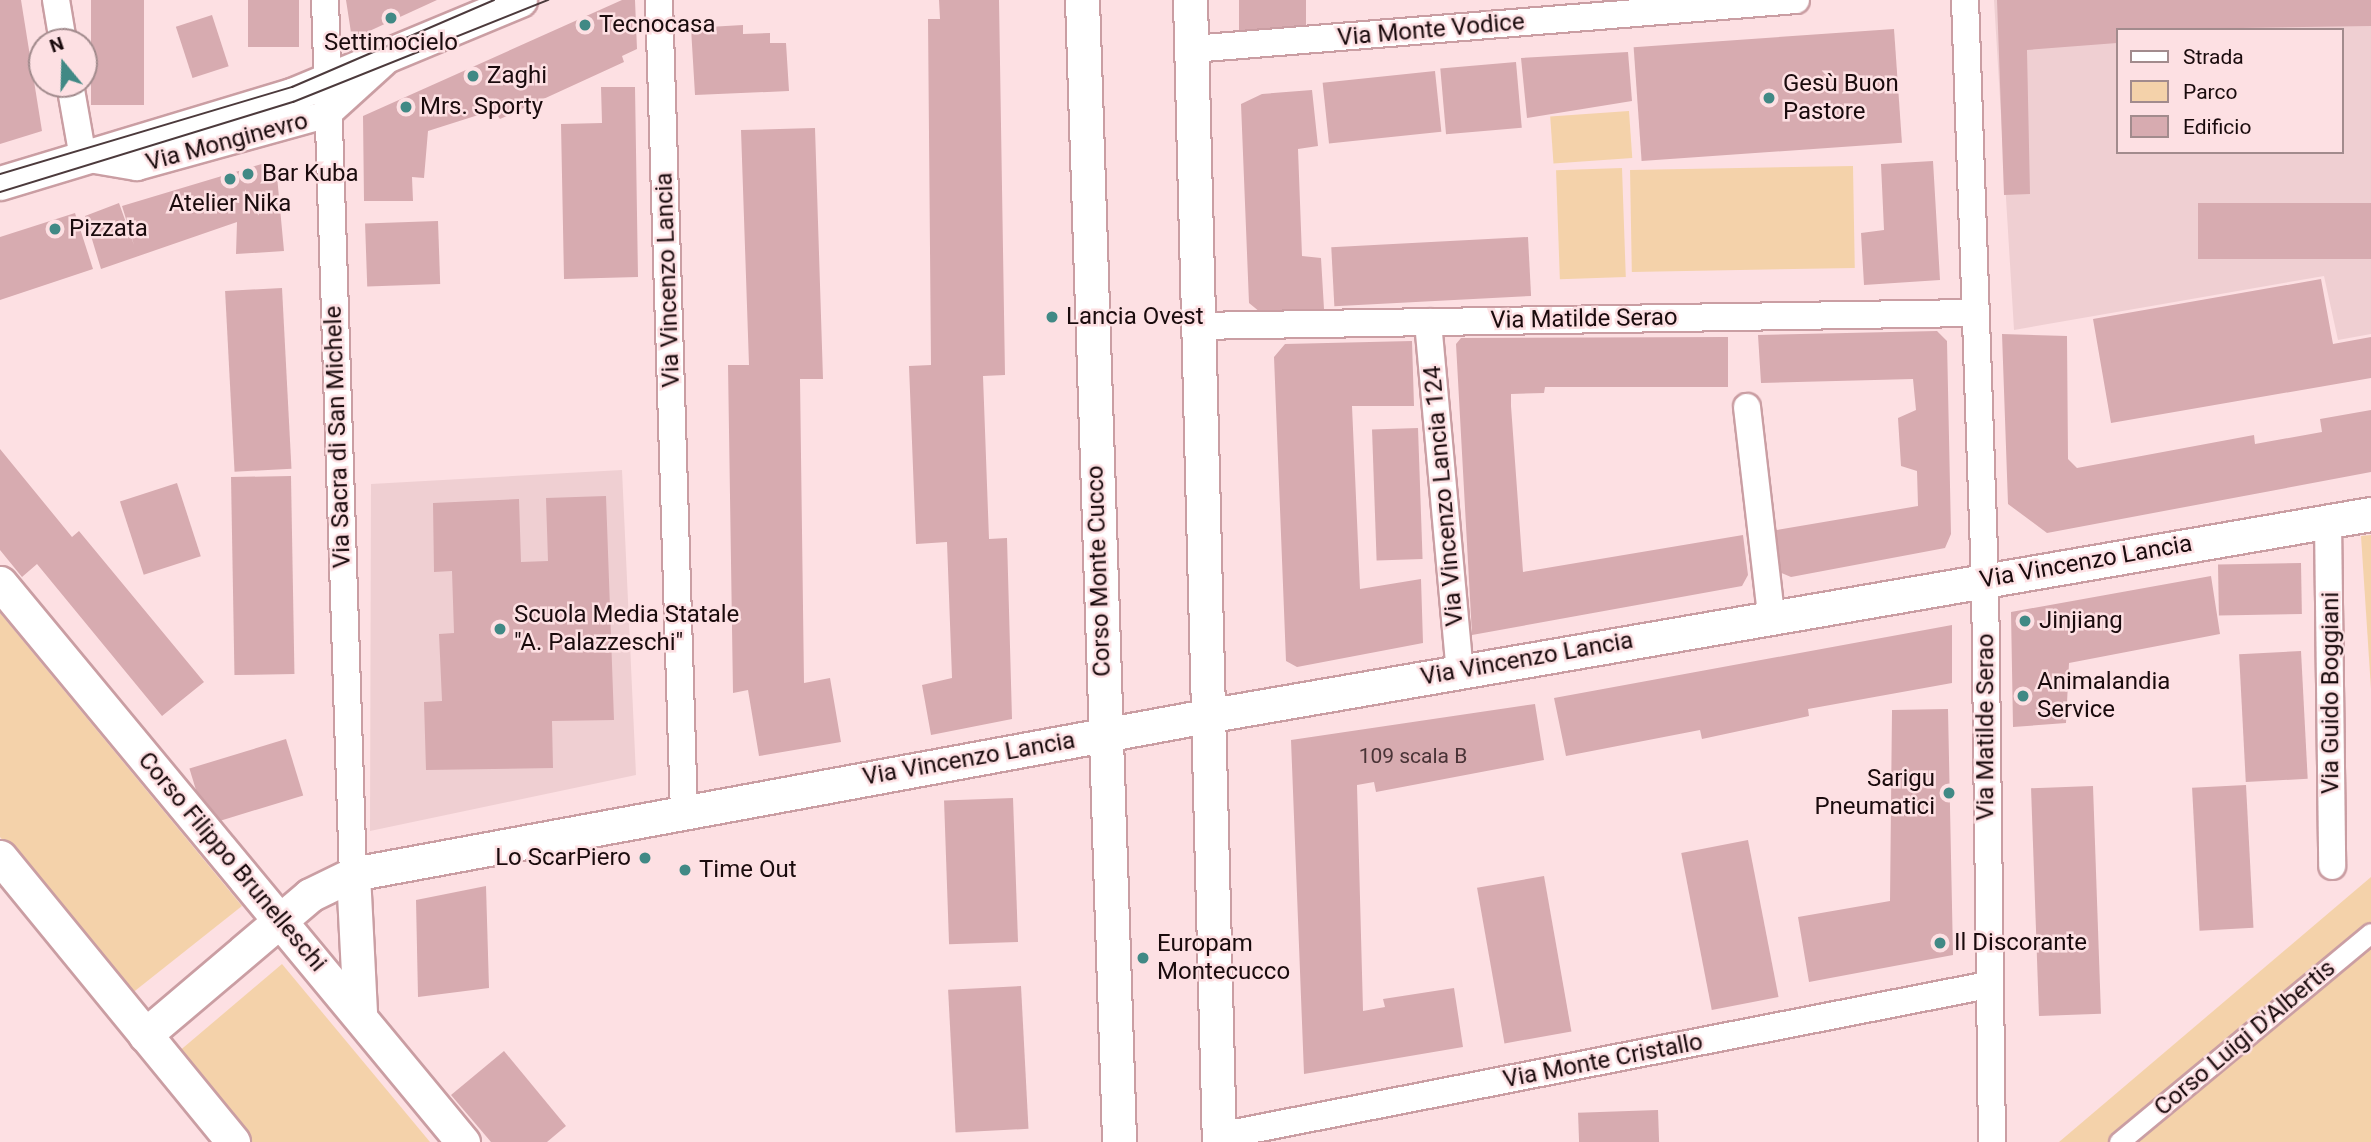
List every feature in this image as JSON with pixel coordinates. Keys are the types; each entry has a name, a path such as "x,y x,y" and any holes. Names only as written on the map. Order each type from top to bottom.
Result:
{"street":[{"path":"56,0 61,28"},
{"name":"Via Sacra di San Michele","path":"325,0 353,874"},
{"name":"Via Monginevro","path":"0,183 83,158 328,98 391,57 520,0"},
{"name":"Via Vincenzo Lancia","path":"660,0 684,812"},
{"name":"Corso Monte Cucco","path":"1082,0 1103,735 1119,1142"},
{"path":"1190,0 1195,326 1219,1139"},
{"name":"Via Monte Vodice","path":"1192,49 1796,0"},
{"name":"Via Matilde Serao","path":"1965,0 1973,313 1985,580 1992,1142"},
{"path":"72,98 83,158"},
{"name":"Via Matilde Serao","path":"1195,326 1973,313"},
{"name":"Via Vincenzo Lancia 124","path":"1428,321 1460,671"},
{"path":"1747,407 1771,617"},
{"name":"Via Vincenzo Lancia","path":"145,1035 310,895 353,874 1206,716 2371,514"},
{"name":"Via Guido Boggiani","path":"2328,520 2332,866"},
{"name":"Corso Filippo Brunelleschi","path":"0,583 360,1013 463,1142"},
{"path":"0,857 233,1142"},
{"path":"353,874 360,1013"},
{"name":"Corso Luigi D'Albertis","path":"2119,1142 2371,933"},
{"name":"Via Monte Cristallo","path":"1219,1139 1988,985"}],"shaded area":[{"path":"1994,0 2371,0 2371,334 2338,340 2324,276 2014,330"},
{"name":"Scuola Media Statale \"A. Palazzeschi\"","path":"622,470 636,775 370,831 371,484"}],"green space":[{"path":"1629,111 1632,158 1553,163 1550,117"},
{"path":"1853,166 1855,268 1632,272 1630,170"},
{"path":"1622,168 1626,277 1560,279 1556,170"},
{"path":"2371,535 2371,689 2361,536"},
{"path":"0,613 242,906 131,994 0,837"},
{"path":"2371,877 2371,1142 2059,1142"},
{"path":"282,964 430,1142 250,1142 177,1053"}],"building":[{"path":"0,0 21,0 28,44 28,98 37,98 42,131 0,144"},
{"path":"91,0 144,0 144,105 91,105 91,98 98,98 98,28 91,28"},
{"path":"248,0 299,0 299,47 248,47"},
{"path":"346,0 437,0 352,39"},
{"path":"622,0 635,0 637,49 622,56 624,62 500,119 494,110 428,131 424,178 412,177 413,201 364,201 363,116"},
{"path":"939,0 999,0 1005,375 983,376 989,539 1007,538 1012,719 931,735 922,685 952,678 947,542 916,544 909,366 931,365 928,19 940,19"},
{"path":"1239,0 1306,0 1306,33 1239,33"},
{"path":"1997,0 2371,0 2371,26 2116,28 2116,43 2027,50 2030,194 2004,195"},
{"path":"212,15 229,66 193,78 176,27"},
{"path":"743,25 743,34 770,33 770,43 786,43 789,91 695,95 691,28"},
{"path":"1894,29 1902,143 1642,161 1634,47"},
{"path":"1628,52 1632,101 1527,118 1521,58"},
{"path":"1516,62 1522,128 1446,134 1440,69"},
{"path":"1435,71 1441,132 1329,143 1323,83"},
{"path":"601,87 635,87 638,277 564,279 561,124 602,123"},
{"path":"1312,90 1318,146 1298,149 1302,256 1321,258 1324,309 1260,312 1249,303 1241,104 1262,94"},
{"path":"815,128 823,379 800,379 804,683 830,678 841,742 759,756 748,690 733,693 728,365 749,365 741,130"},
{"path":"1933,161 1940,280 1864,285 1861,233 1884,230 1881,164"},
{"path":"265,163 277,176 284,251 236,254 237,222 101,269 85,216 119,203 134,245 122,206"},
{"path":"2198,203 2371,203 2371,259 2198,259"},
{"path":"75,213 93,269 0,300 0,237"},
{"path":"438,221 440,284 367,287 365,224"},
{"path":"1528,237 1531,296 1334,306 1331,247"},
{"path":"2321,279 2333,344 2371,337 2371,378 2111,423 2093,319"},
{"path":"282,288 291,469 235,472 225,291"},
{"path":"1937,331 1947,341 1951,534 1945,548 1791,577 1777,571 1771,531 1918,506 1917,471 1901,466 1898,418 1916,410 1913,379 1761,383 1758,335"},
{"path":"2002,334 2067,336 2068,459 2077,468 2254,435 2255,444 2322,432 2320,419 2371,410 2371,472 2047,533 2008,504"},
{"path":"1728,337 1728,387 1545,387 1544,393 1511,394 1511,406 1523,572 1743,535 1748,575 1742,586 1472,635 1456,344 1461,338"},
{"path":"1412,341 1414,406 1352,406 1360,589 1421,579 1423,643 1297,667 1286,661 1274,357 1285,344"},
{"path":"1418,428 1423,559 1377,561 1372,430"},
{"path":"0,449 72,537 79,531 204,682 162,716 37,564 22,577 0,550"},
{"path":"291,476 294,674 234,675 231,477"},
{"path":"177,483 201,556 144,575 120,502"},
{"path":"606,496 614,720 552,721 553,768 426,770 424,702 442,701 439,634 454,633 452,571 434,572 433,503 519,499 521,562 548,561 546,498"},
{"path":"2301,563 2302,614 2219,615 2218,564"},
{"path":"2211,576 2220,634 2069,663 2066,723 2013,727 2011,612"},
{"path":"1952,625 1952,683 1808,709 1809,716 1702,739 1700,730 1566,756 1554,698"},
{"path":"2301,651 2308,779 2246,782 2239,654"},
{"path":"1535,704 1544,760 1376,792 1374,782 1357,785 1363,1011 1385,1007 1383,999 1454,988 1463,1047 1304,1074 1291,740"},
{"path":"1948,709 1953,955 1809,982 1798,917 1890,901 1892,710"},
{"path":"286,739 303,795 207,825 189,769"},
{"path":"2246,785 2253,928 2200,931 2192,788"},
{"path":"2093,786 2101,1014 2039,1016 2031,788"},
{"path":"1013,798 1018,942 949,944 944,800"},
{"path":"1748,840 1779,997 1712,1010 1681,853"},
{"path":"1544,876 1571,1032 1504,1043 1477,888"},
{"path":"486,886 489,988 418,997 416,900"},
{"path":"1021,986 1028,1129 956,1133 948,990"},
{"path":"504,1051 566,1126 547,1142 491,1142 451,1095"},
{"path":"1658,1110 1659,1142 1579,1142 1578,1113"}],"tram line":[{"path":"0,174 292,87 494,0"},
{"path":"0,192 293,102 548,0"}],"place":[{"name":"Settimocielo","path":"391,18"},
{"name":"Tecnocasa","path":"585,25"},
{"name":"Zaghi","path":"473,76"},
{"name":"Gesù Buon Pastore","path":"1769,98"},
{"name":"Mrs. Sporty","path":"406,107"},
{"name":"Bar Kuba","path":"248,174"},
{"name":"Atelier Nika","path":"230,179"},
{"name":"Pizzata","path":"55,229"},
{"name":"Lancia Ovest","path":"1052,317"},
{"name":"Jinjiang","path":"2025,621"},
{"name":"Scuola Media Statale \"A. Palazzeschi\"","path":"500,629"},
{"name":"Animalandia Service","path":"2023,696"},
{"name":"Sarigu Pneumatici","path":"1949,793"},
{"name":"Lo ScarPiero","path":"645,858"},
{"name":"Time Out","path":"685,870"},
{"name":"Il Discorante","path":"1940,943"},
{"name":"Europam Montecucco","path":"1143,958"}]}
